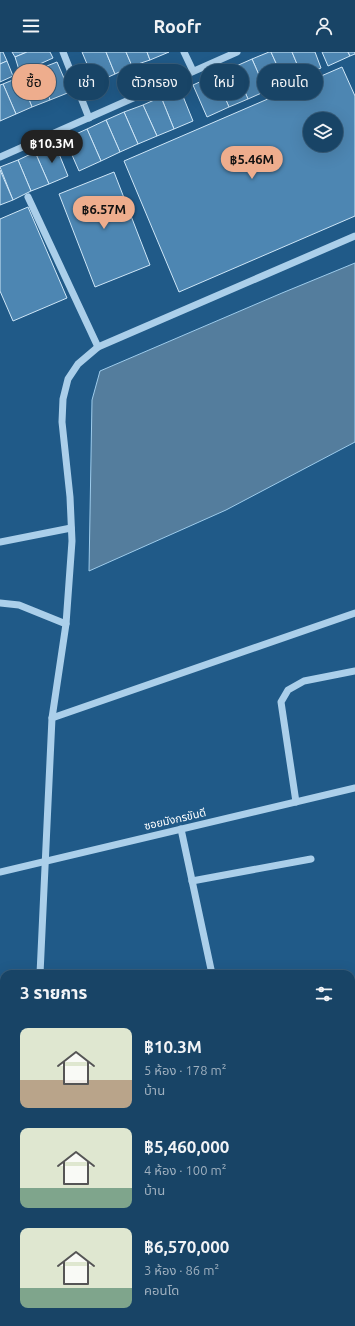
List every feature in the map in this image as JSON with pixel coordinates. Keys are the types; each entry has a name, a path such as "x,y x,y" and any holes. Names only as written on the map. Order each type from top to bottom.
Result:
{"street":[{"path":"63,52 89,118"},
{"path":"184,52 193,72"},
{"path":"0,157 237,52"},
{"path":"28,196 98,347"},
{"path":"40,970 52,718 66,624 72,541 70,496 62,422 63,399 68,379 78,364 98,347 355,236"},
{"path":"0,542 72,528"},
{"path":"0,603 19,605 66,624"},
{"path":"52,718 355,613"},
{"path":"296,802 281,702 288,690 304,681 355,671"},
{"name":"ซอยมังกรขันดี","path":"0,872 355,788"},
{"path":"181,829 211,970"},
{"path":"192,881 311,859"}],"water":[{"path":"355,263 355,442 226,510 89,571 92,400 100,371"}],"building":[{"path":"0,52 3,52 7,61 0,64"},
{"path":"12,52 27,52 15,57"},
{"path":"27,52 50,52 53,58 40,64 17,64 15,57"},
{"path":"82,52 106,52 115,74 109,77 109,64 87,64"},
{"path":"106,52 126,52 131,64 117,64 117,73 115,74"},
{"path":"126,52 147,52 150,60 138,64 131,64"},
{"path":"147,52 169,52 150,60"},
{"path":"271,52 276,64 257,64 257,70 252,59"},
{"path":"271,52 292,52 297,64 276,64"},
{"path":"292,52 315,52 320,64 297,64"},
{"path":"322,52 348,52 350,56 328,66"},
{"path":"348,52 355,52 355,54 350,56"},
{"path":"252,59 257,70 257,95 249,99 249,64 241,64"},
{"path":"7,61 12,76 0,82 0,64"},
{"path":"57,62 64,78 64,94 56,98 56,64 52,64"},
{"path":"342,67 355,96 355,216 179,292 124,161 265,100 323,100 323,75"},
{"path":"12,80 12,100 29,100 32,107 16,114 3,84"},
{"path":"200,82 200,100 226,100 229,107 207,117 193,85"},
{"path":"3,84 16,114 0,121 0,85"},
{"path":"29,100 50,100 32,107"},
{"path":"154,100 162,100 174,129 157,136 143,105"},
{"path":"162,100 184,100 193,121 174,129"},
{"path":"226,100 246,100 229,107"},
{"path":"143,105 157,136 138,144 124,112"},
{"path":"124,112 138,144 120,152 106,120"},
{"path":"106,120 120,152 101,161 87,129"},
{"path":"87,129 101,161 79,171 65,139"},
{"path":"55,144 68,176 49,184 35,152"},
{"path":"35,152 49,184 31,191 18,160"},
{"path":"18,160 31,191 13,200 0,167"},
{"path":"0,170 13,200 0,205"},
{"path":"114,172 150,265 95,287 59,194"},
{"path":"28,207 67,298 13,321 0,291 0,219"}]}
